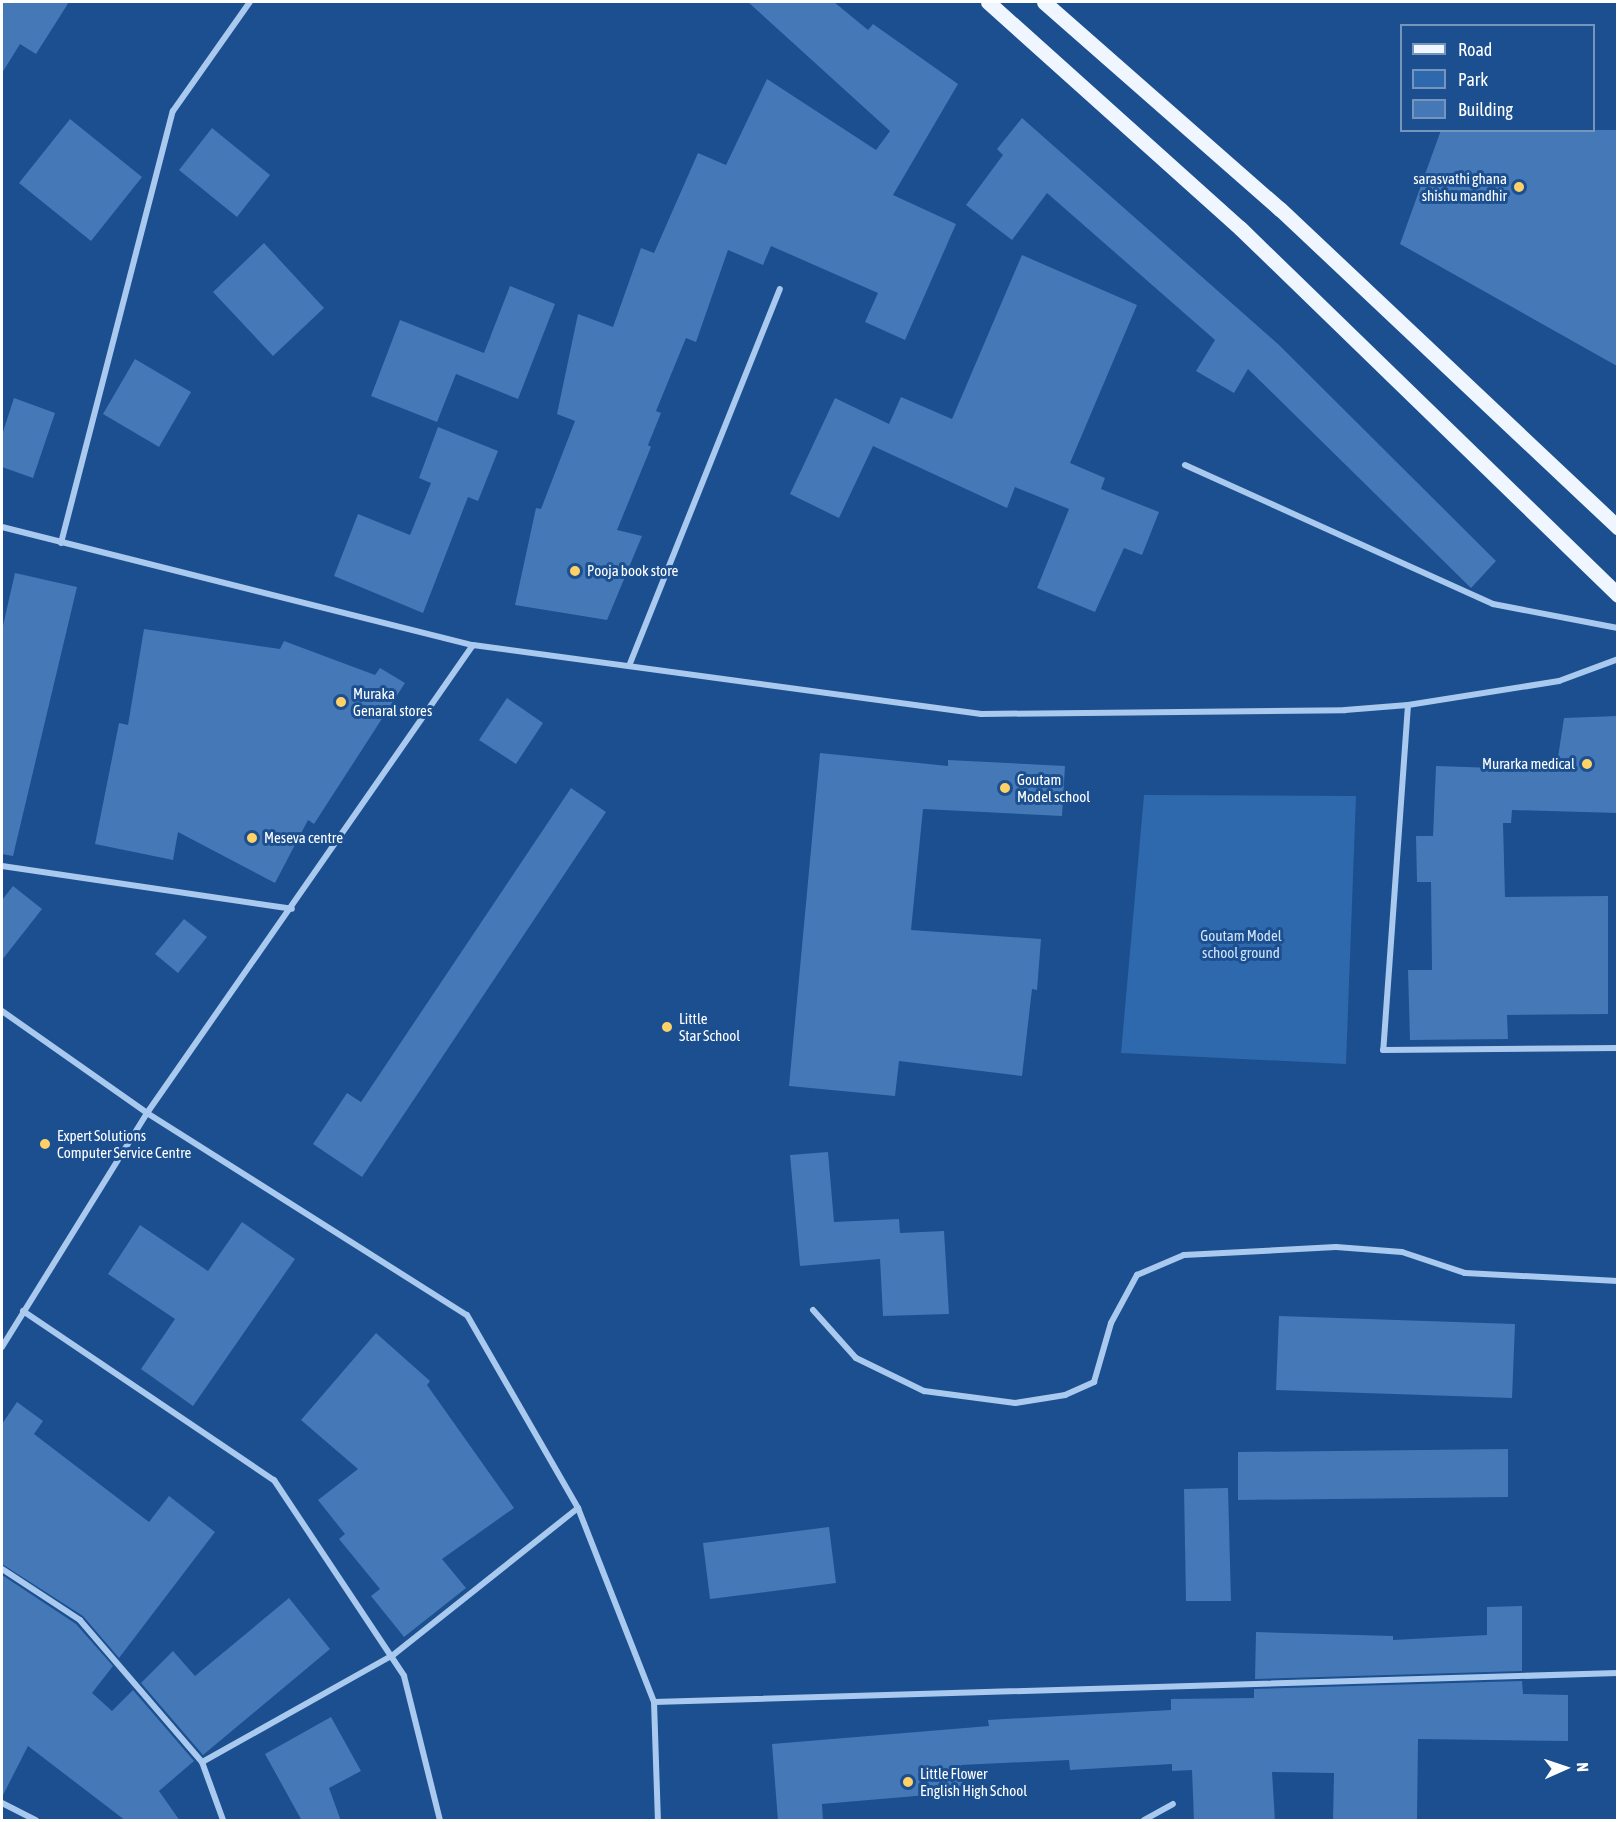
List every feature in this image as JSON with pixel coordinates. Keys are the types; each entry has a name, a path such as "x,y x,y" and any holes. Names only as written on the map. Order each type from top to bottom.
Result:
{"main road":[{"path":"988,2 1240,228 1617,595"},
{"path":"1044,2 1262,193 1617,528"}],"street":[{"path":"61,543 172,111 250,2"},
{"path":"629,666 780,289"},
{"path":"1185,465 1493,604 1617,627"},
{"path":"2,527 473,645 981,714 1345,710 1408,705 1559,681 1617,659"},
{"path":"2,1347 147,1113 292,909 473,645"},
{"path":"1408,705 1383,1050 1617,1048"},
{"path":"2,866 292,909"},
{"path":"2,1011 147,1113 467,1316 578,1508 654,1702 658,1821"},
{"path":"813,1310 856,1358 924,1390 1015,1403 1065,1395 1094,1382 1111,1323 1137,1275 1184,1255 1336,1247 1402,1252 1466,1273 1617,1281"},
{"path":"23,1311 274,1480 393,1655 404,1676 440,1821"},
{"path":"202,1762 393,1655 578,1508"},
{"path":"2,1569 80,1620 202,1762 223,1821"},
{"path":"654,1702 1617,1673"},
{"path":"2,1803 36,1821"},
{"path":"1144,1821 1173,1804"}],"green space":[{"name":"Goutam Model school ground","path":"1144,795 1356,796 1346,1064 1121,1053"}],"building":[{"path":"2,2 69,2 36,54 20,44 2,73"},
{"path":"748,2 834,2 868,30 873,24 958,84 893,195 956,224 905,340 865,322 878,293 771,246 763,265 728,250 696,342 686,338 656,411 661,413 648,445 651,447 617,530 642,536 607,620 515,605 536,508 541,509 575,421 557,414 578,314 613,327 641,248 654,253 698,153 726,165 767,79 876,150 890,131"},
{"path":"1022,118 1278,344 1496,561 1471,588 1248,369 1234,393 1196,371 1215,340 1047,193 1012,240 966,205 1003,155 997,149"},
{"path":"70,119 142,177 91,241 19,183"},
{"path":"212,128 270,175 237,217 179,170"},
{"name":"sarasvathi ghana shishu mandhir","path":"1617,130 1617,366 1400,244 1440,132"},
{"path":"264,243 324,308 273,356 213,292"},
{"path":"1022,255 1137,305 1070,463 1105,478 1101,489 1159,512 1142,555 1124,548 1095,612 1037,588 1069,509 1015,487 1007,508 873,446 839,518 790,494 835,398 889,424 901,397 952,419"},
{"path":"510,286 555,304 518,399 456,374 437,422 371,396 400,320 484,353"},
{"path":"135,359 191,392 159,447 103,414"},
{"path":"14,398 55,413 33,478 2,467 2,435"},
{"path":"438,427 498,451 478,501 468,497 423,613 334,576 358,514 410,535 431,483 419,478"},
{"path":"15,573 77,587 13,856 2,854 2,630"},
{"path":"144,629 280,649 284,641 375,675 380,668 405,683 314,824 308,820 275,883 178,832 173,860 95,844 119,723 128,725"},
{"path":"507,698 543,723 516,764 479,740"},
{"path":"1617,716 1617,813 1512,810 1511,823 1503,823 1505,897 1608,896 1608,1014 1507,1015 1508,1039 1410,1040 1408,970 1432,970 1431,882 1417,882 1416,836 1433,836 1436,766 1556,770 1564,718"},
{"path":"820,753 948,766 948,760 1065,766 1062,816 923,809 911,930 1041,939 1037,990 1032,989 1022,1076 899,1061 895,1096 789,1086"},
{"path":"571,788 606,812 362,1177 313,1144 347,1093 361,1102"},
{"path":"13,886 42,909 2,960 2,900"},
{"path":"184,919 207,937 178,973 155,954"},
{"path":"828,1152 834,1222 899,1219 900,1233 944,1231 949,1314 883,1316 880,1259 800,1266 790,1155"},
{"path":"242,1222 295,1259 193,1406 141,1369 175,1319 108,1274 140,1225 208,1271"},
{"path":"1279,1316 1515,1324 1512,1398 1276,1390"},
{"path":"376,1333 430,1381 427,1385 514,1508 442,1559 466,1588 404,1637 371,1596 380,1589 339,1539 345,1534 318,1500 358,1469 301,1420"},
{"path":"17,1402 43,1421 34,1434 149,1522 169,1496 215,1532 119,1658 83,1616 2,1564 2,1424"},
{"path":"1508,1449 1508,1497 1238,1500 1238,1452"},
{"path":"1228,1488 1231,1601 1186,1601 1184,1489"},
{"path":"829,1527 836,1583 710,1599 703,1543"},
{"path":"2,1575 76,1624 113,1666 92,1693 112,1711 133,1690 194,1761 159,1791 180,1821 126,1821 28,1746 2,1797"},
{"path":"289,1598 330,1649 203,1755 141,1683 173,1651 195,1676"},
{"path":"1522,1606 1522,1671 1255,1679 1256,1632 1393,1636 1393,1640 1487,1635 1487,1607"},
{"path":"1522,1681 1523,1694 1568,1695 1568,1741 1418,1739 1417,1821 1333,1821 1334,1773 1272,1772 1275,1821 1194,1821 1192,1770 1172,1771 1172,1764 1070,1770 1069,1760 961,1765 963,1792 822,1804 823,1821 778,1821 772,1744 989,1726 988,1720 1171,1710 1171,1699 1254,1698 1254,1689"},
{"path":"331,1717 361,1771 329,1788 341,1821 302,1821 265,1754"}],"place":[{"name":"sarasvathi ghana shishu mandhir","path":"1519,187"},
{"name":"Pooja book store","path":"575,571"},
{"name":"Muraka Genaral stores","path":"341,702"},
{"name":"Murarka medical","path":"1587,764"},
{"name":"Goutam Model school","path":"1005,788"},
{"name":"Meseva centre","path":"252,838"},
{"name":"Little Star School","path":"667,1027"},
{"name":"Expert Solutions Computer Service Centre","path":"45,1144"},
{"name":"Little Flower English High School","path":"908,1782"}]}
